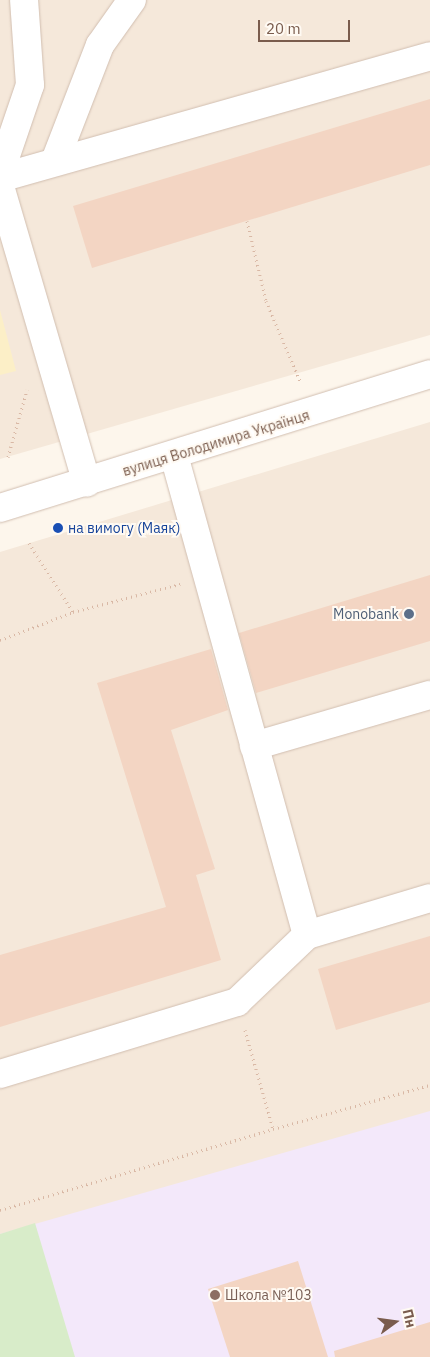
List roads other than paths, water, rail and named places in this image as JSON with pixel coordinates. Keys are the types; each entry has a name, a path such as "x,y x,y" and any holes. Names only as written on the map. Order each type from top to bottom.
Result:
{"street":[{"path":"0,174 30,85 24,0"},
{"path":"55,161 100,45 132,0"},
{"path":"0,178 430,56"},
{"path":"0,186 87,483"},
{"name":"вулиця Володимира Українця","path":"0,508 174,456 430,374"},
{"path":"174,456 307,935"},
{"path":"254,746 430,695"},
{"path":"0,1074 237,1002 307,935 430,898"}],"place":[{"name":"на вимогу (Маяк)","path":"58,528"},
{"name":"Monobank","path":"409,614"},
{"name":"Школа №103","path":"215,1295"}]}
